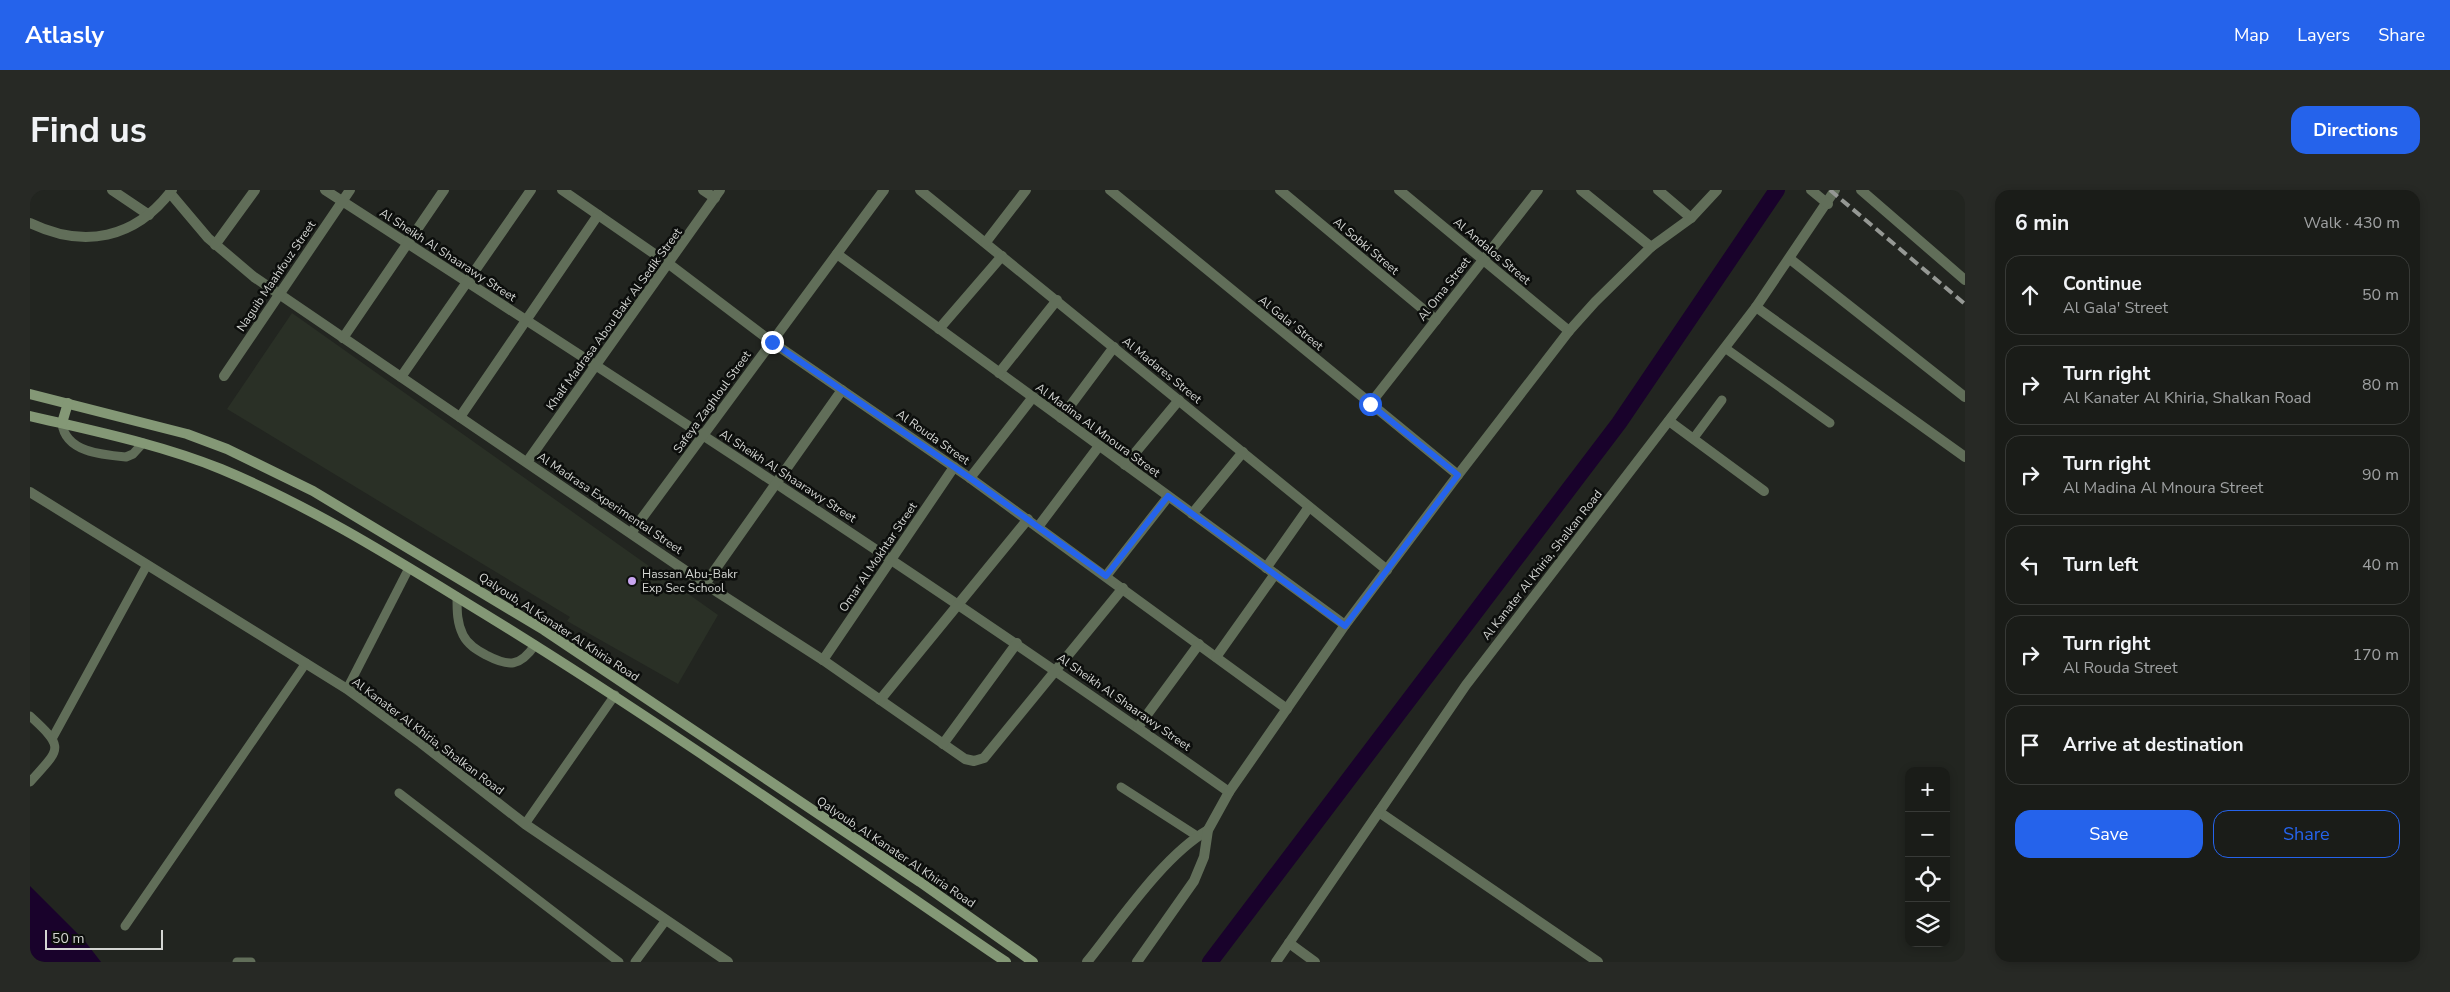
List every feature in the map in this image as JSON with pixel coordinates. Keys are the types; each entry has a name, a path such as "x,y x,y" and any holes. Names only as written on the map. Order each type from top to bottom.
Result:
{"main road":[{"name":"Qalyoub, Al Kanater Al Khiria Road","path":"30,394 187,434 227,449 313,491 544,630 920,882 1034,962"},
{"path":"62,424 68,404"},
{"path":"30,416 144,443 218,468 306,508 457,597 615,695 1006,962"},
{"path":"409,568 417,552"},
{"path":"535,645 544,630"}],"street":[{"path":"112,190 149,215"},
{"path":"215,245 255,190"},
{"name":"Al Sheikh Al Shaarawy Street","path":"325,190 892,559 1017,643 1230,792"},
{"name":"Naguib Maahfouz Street","path":"224,376 350,190"},
{"path":"343,338 444,190"},
{"path":"401,377 531,190"},
{"name":"Al Rouda Street","path":"562,190 669,264 772,342 1028,519 1287,709"},
{"path":"703,190 718,194"},
{"name":"Safeya Zaghloul Street","path":"631,533 884,190"},
{"name":"Al Madares Street","path":"920,190 1387,570"},
{"path":"986,242 1026,190"},
{"name":"Al Gala' Street","path":"1110,190 1458,475"},
{"name":"Al Sobki Street","path":"1280,190 1436,320"},
{"name":"Al Andalos Street","path":"1399,190 1569,331"},
{"name":"Al Oma Street","path":"1370,404 1538,190"},
{"path":"1581,190 1651,247"},
{"path":"1658,190 1691,218"},
{"path":"1136,962 1194,881 1204,856 1208,830 1230,792 1345,626 1458,475 1569,331 1651,247 1691,218 1717,190"},
{"path":"1811,190 1828,204"},
{"name":"Al Kanater Al Khiria, Shalkan Road","path":"1276,962 1466,685 1756,307 1790,260 1836,190"},
{"path":"1861,190 1965,280"},
{"path":"30,223 67,237 91,238 114,233 149,215 171,191"},
{"name":"Al Madrasa Experimental Street","path":"171,191 215,245 246,271 705,584 823,660 969,761 984,758 1123,588"},
{"name":"Khalf Madrasa Abou Bakr Al Sedik Street","path":"527,462 718,194"},
{"path":"460,418 598,215"},
{"name":"Al Madina Al Mnoura Street","path":"837,254 1345,626"},
{"path":"939,329 1002,256"},
{"path":"1790,260 1965,397"},
{"path":"999,373 1057,300"},
{"path":"1756,307 1965,457"},
{"path":"1061,418 1114,347"},
{"path":"705,584 842,390"},
{"path":"970,478 1033,397"},
{"path":"1125,465 1179,400"},
{"path":"1669,421 1764,491"},
{"path":"1038,527 1099,446"},
{"path":"1192,514 1243,452"},
{"name":"Omar Al Mokhtar Street","path":"823,660 954,467"},
{"name":"Al Kanater Al Khiria, Shalkan Road","path":"30,492 347,689 526,824 728,962"},
{"path":"1106,576 1168,496"},
{"path":"1266,568 1310,506"},
{"path":"880,700 1028,519"},
{"path":"1216,656 1275,574"},
{"path":"942,744 1017,643"},
{"path":"1138,728 1199,644"},
{"path":"1379,812 1598,962"},
{"path":"1087,962 1168,861 1197,836 1208,830"},
{"path":"1289,943 1315,962"}],"lane":[{"path":"1725,348 1830,423"},
{"path":"1693,439 1722,400"},
{"path":"62,424 66,438 79,448 126,457 133,454 144,443"},
{"path":"30,782 52,758 55,751 53,737 147,565"},
{"path":"347,689 409,568"},
{"path":"457,597 459,625 464,637 472,647 500,662 512,664 523,660 535,645"},
{"path":"125,926 306,663"},
{"path":"526,824 615,695"},
{"path":"30,716 53,737"},
{"path":"1121,787 1197,836"},
{"path":"399,793 619,962"},
{"path":"635,962 666,920"},
{"path":"237,962 251,962"}],"shaded area":[{"path":"292,313 718,615 678,684 567,621 570,617 227,409"},
{"path":"30,886 84,940 101,962 30,962"}],"waterway":[{"path":"1210,962 1619,423 1777,190"}],"railway":[{"path":"1830,190 1965,304"}],"place":[{"name":"Hassan Abu-Bakr Exp Sec School","path":"632,581"}],"route":[{"path":"772,342 970,478 1106,576 1168,496 1345,626 1458,475 1370,404"}]}
